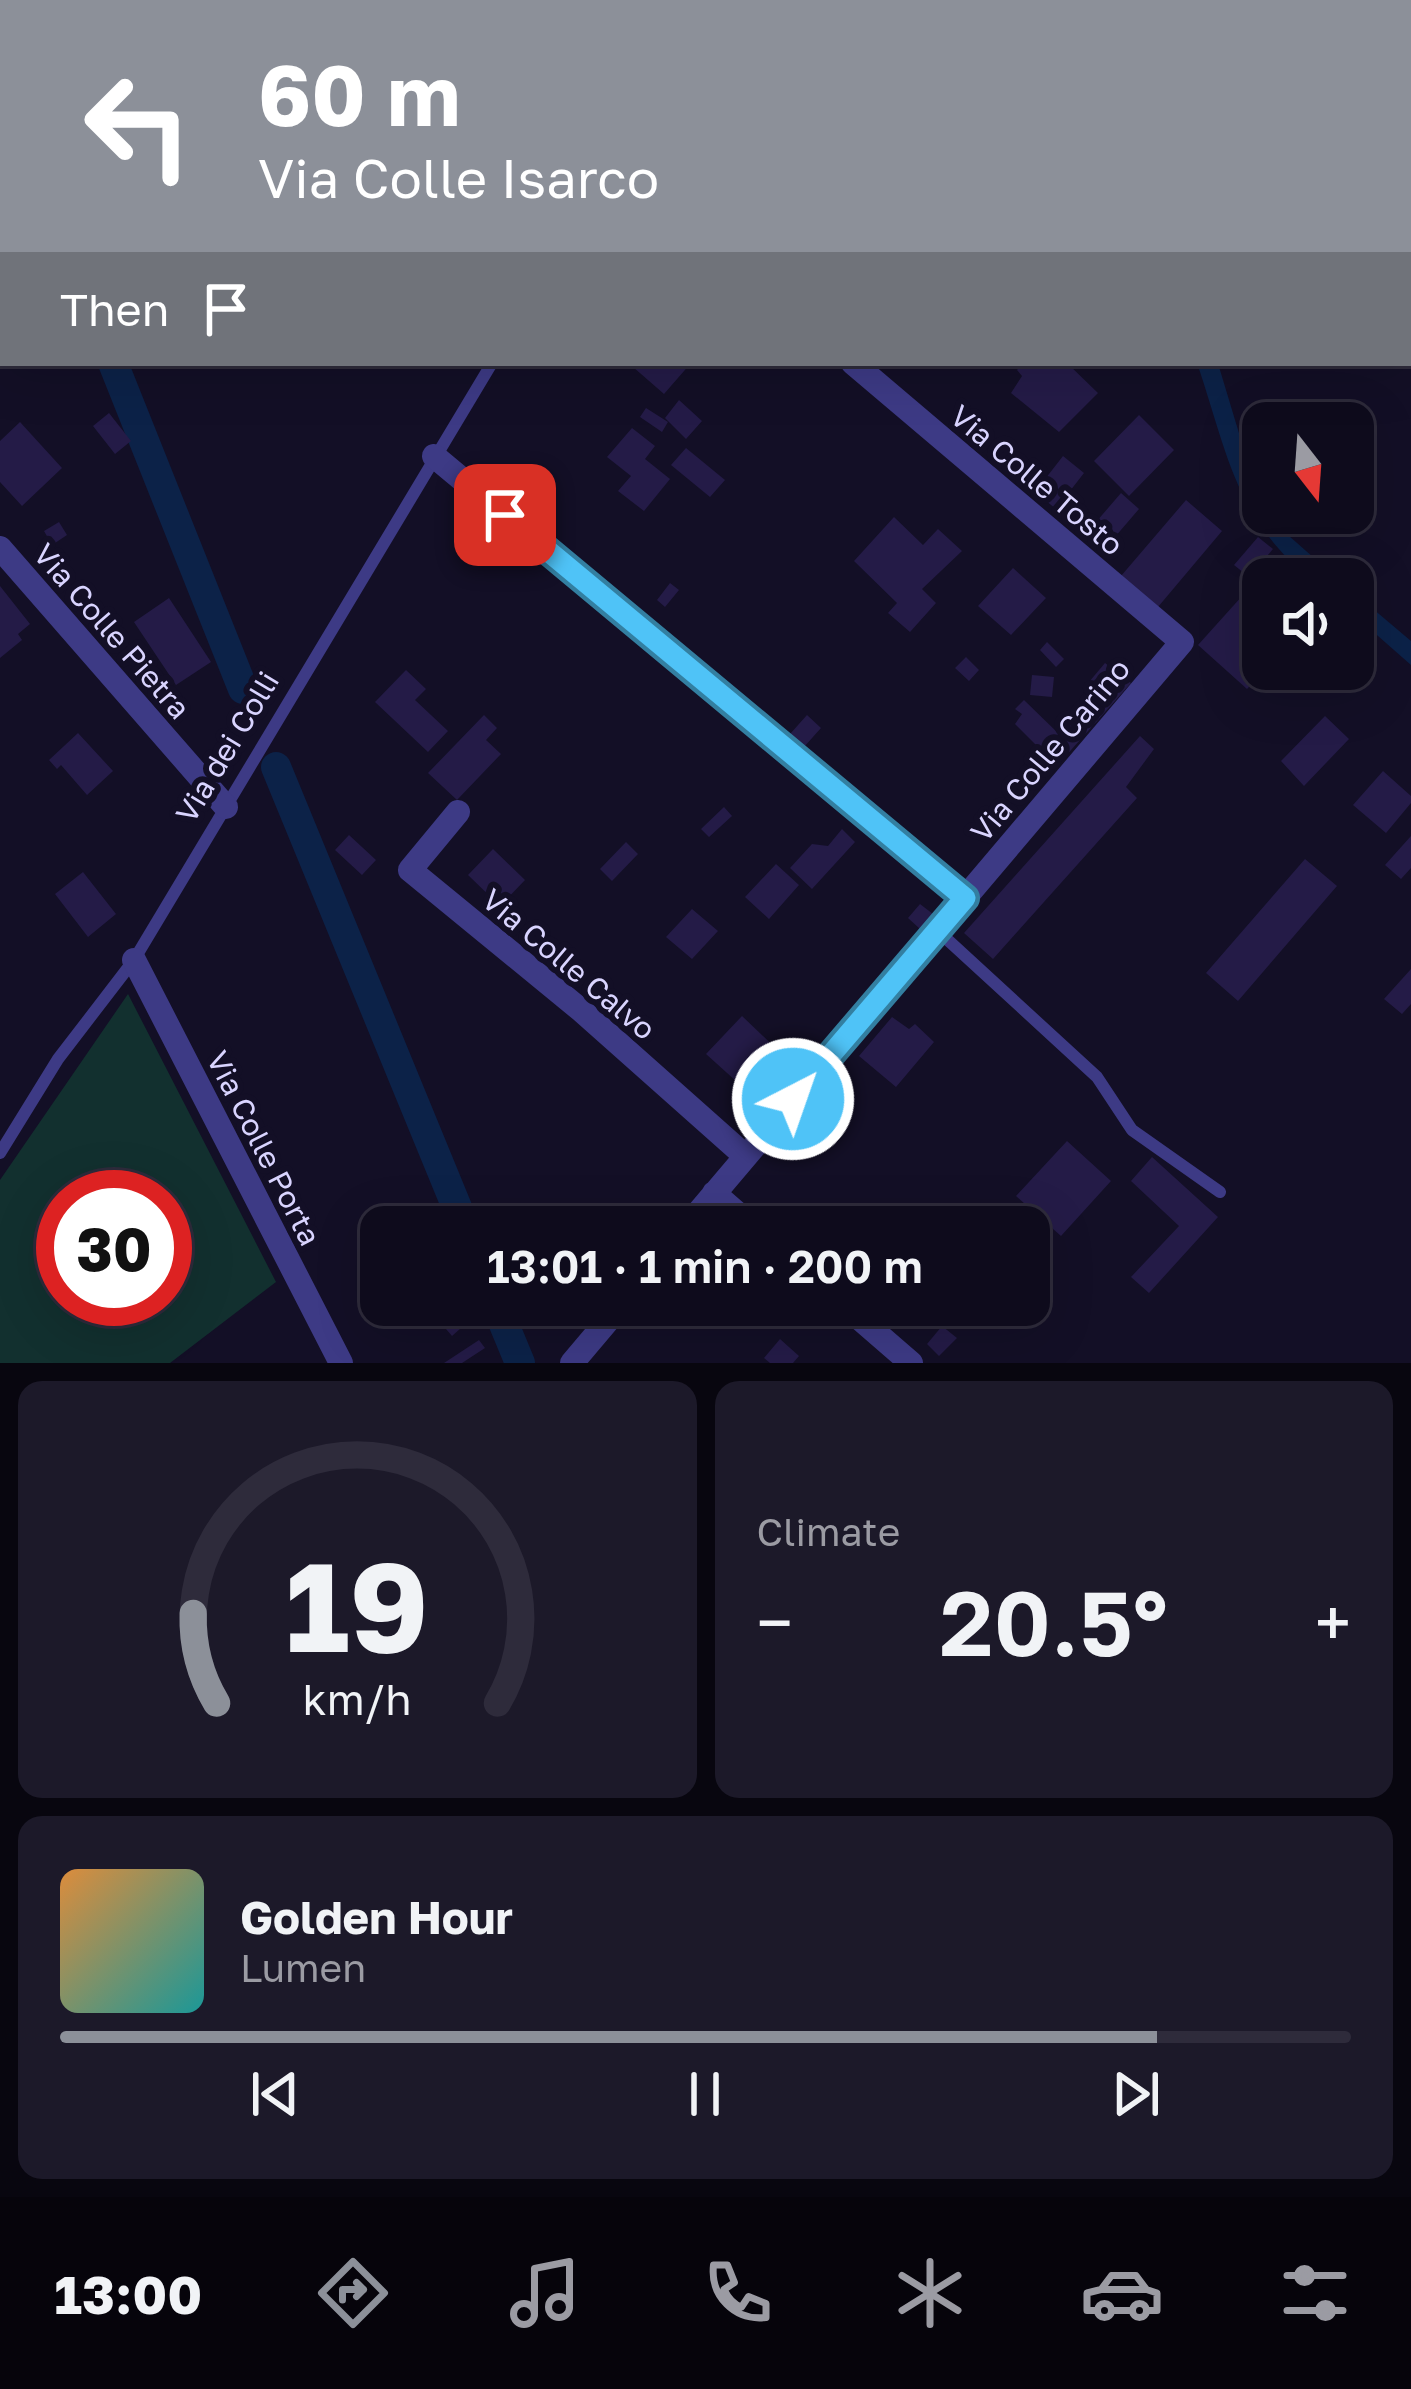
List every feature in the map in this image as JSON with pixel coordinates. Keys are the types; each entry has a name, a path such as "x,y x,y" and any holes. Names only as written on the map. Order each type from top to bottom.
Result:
{"street":[{"name":"Via Colle Tosto","path":"858,366 1182,642"},
{"path":"434,456 965,898"},
{"name":"Via Colle Pietra","path":"0,548 226,808"},
{"name":"Via Colle Carino","path":"703,1206 1182,642"},
{"name":"Via Colle Calvo","path":"458,812 410,870 582,1011 744,1155"},
{"name":"Via Colle Porta","path":"134,960 341,1363"},
{"path":"714,1193 729,1206"},
{"path":"572,1363 603,1326"},
{"path":"868,1326 911,1363"}],"lane":[{"name":"Via dei Colli","path":"0,1153 58,1059 134,960 490,366"},
{"path":"937,930 1097,1077 1132,1130 1220,1192"}],"green space":[{"path":"128,994 276,1282 170,1363 0,1363 0,1180"}],"water":[{"path":"1198,366 1218,366 1242,445 1242,492"},
{"path":"1267,534 1287,534 1314,558 1288,558"},
{"path":"1374,610 1411,641 1411,665 1374,632"}],"building":[{"path":"634,366 688,366 664,394"},
{"path":"1020,366 1070,366 1098,393 1059,432 1011,393 1022,376 1017,370"},
{"path":"679,400 702,421 686,439 665,418"},
{"path":"646,408 668,422 662,432 640,417"},
{"path":"109,413 131,441 115,454 93,426"},
{"path":"1139,415 1174,450 1129,496 1094,461"},
{"path":"20,422 62,468 22,506 0,482 0,441"},
{"path":"632,428 655,446 645,459 670,479 644,511 618,491 631,476 607,457"},
{"path":"686,448 725,480 710,497 671,465"},
{"path":"1063,456 1084,473 1056,509 1035,492"},
{"path":"1121,493 1139,509 1102,552 1084,536"},
{"path":"1186,500 1222,531 1158,607 1121,576"},
{"path":"894,517 923,545 938,529 962,551 922,589 936,603 910,632 888,613 897,603 854,561"},
{"path":"59,522 67,535 52,545 44,531"},
{"path":"1258,537 1273,549 1265,558 1242,558 1242,571 1234,565"},
{"path":"1013,568 1046,598 1011,635 978,606"},
{"path":"670,583 679,590 665,607 657,600"},
{"path":"0,586 30,624 18,634 22,640 0,658"},
{"path":"1242,596 1242,685 1198,645"},
{"path":"169,598 211,662 176,685 134,622"},
{"path":"1047,642 1064,659 1056,667 1040,650"},
{"path":"966,657 979,670 969,681 955,668"},
{"path":"1105,663 1131,683 1063,759 1050,748 1044,753 1015,724 1022,714 1015,709 1024,700 1061,736 1065,731 1059,723 1095,685 1089,682"},
{"path":"406,670 426,689 415,700 448,731 428,752 375,702"},
{"path":"1032,675 1054,677 1052,697 1030,695"},
{"path":"484,715 497,728 486,740 501,754 457,800 428,773"},
{"path":"807,715 821,728 804,747 790,734"},
{"path":"1325,716 1349,739 1304,786 1281,761"},
{"path":"78,733 113,771 87,795 61,765 57,769 49,760"},
{"path":"1140,736 1154,749 1126,787 1137,798 993,959 964,933"},
{"path":"1383,771 1411,796 1411,803 1386,833 1353,805"},
{"path":"724,807 732,816 709,837 701,829"},
{"path":"842,829 855,842 812,889 790,868 812,844 828,846"},
{"path":"349,835 376,860 362,875 335,850"},
{"path":"1411,836 1411,868 1401,879 1385,865"},
{"path":"626,842 638,854 612,881 600,869"},
{"path":"493,849 525,880 500,906 468,875"},
{"path":"1305,859 1337,886 1238,1001 1206,973"},
{"path":"776,864 799,885 769,919 745,897"},
{"path":"83,872 116,914 88,937 55,894"},
{"path":"920,904 933,914 920,929 908,918"},
{"path":"692,909 718,931 692,959 666,937"},
{"path":"1411,969 1411,1004 1402,1014 1384,999"},
{"path":"742,1016 782,1054 747,1091 706,1054"},
{"path":"892,1017 909,1029 915,1024 934,1042 896,1087 859,1056"},
{"path":"1067,1141 1111,1181 1061,1236 1050,1226 1050,1206 1027,1206 1016,1196"},
{"path":"1152,1157 1218,1217 1149,1293 1131,1277 1179,1226 1131,1181"},
{"path":"443,1326 463,1326 452,1336"},
{"path":"942,1326 957,1338 939,1356 927,1344"},
{"path":"780,1339 799,1356 793,1363 770,1363 764,1358"},
{"path":"479,1340 485,1348 462,1363 444,1363"}],"waterway":[{"path":"114,366 243,689"},
{"path":"276,767 456,1206"},
{"path":"505,1326 520,1363"}],"route":[{"path":"505,515 965,898 793,1099"}]}
